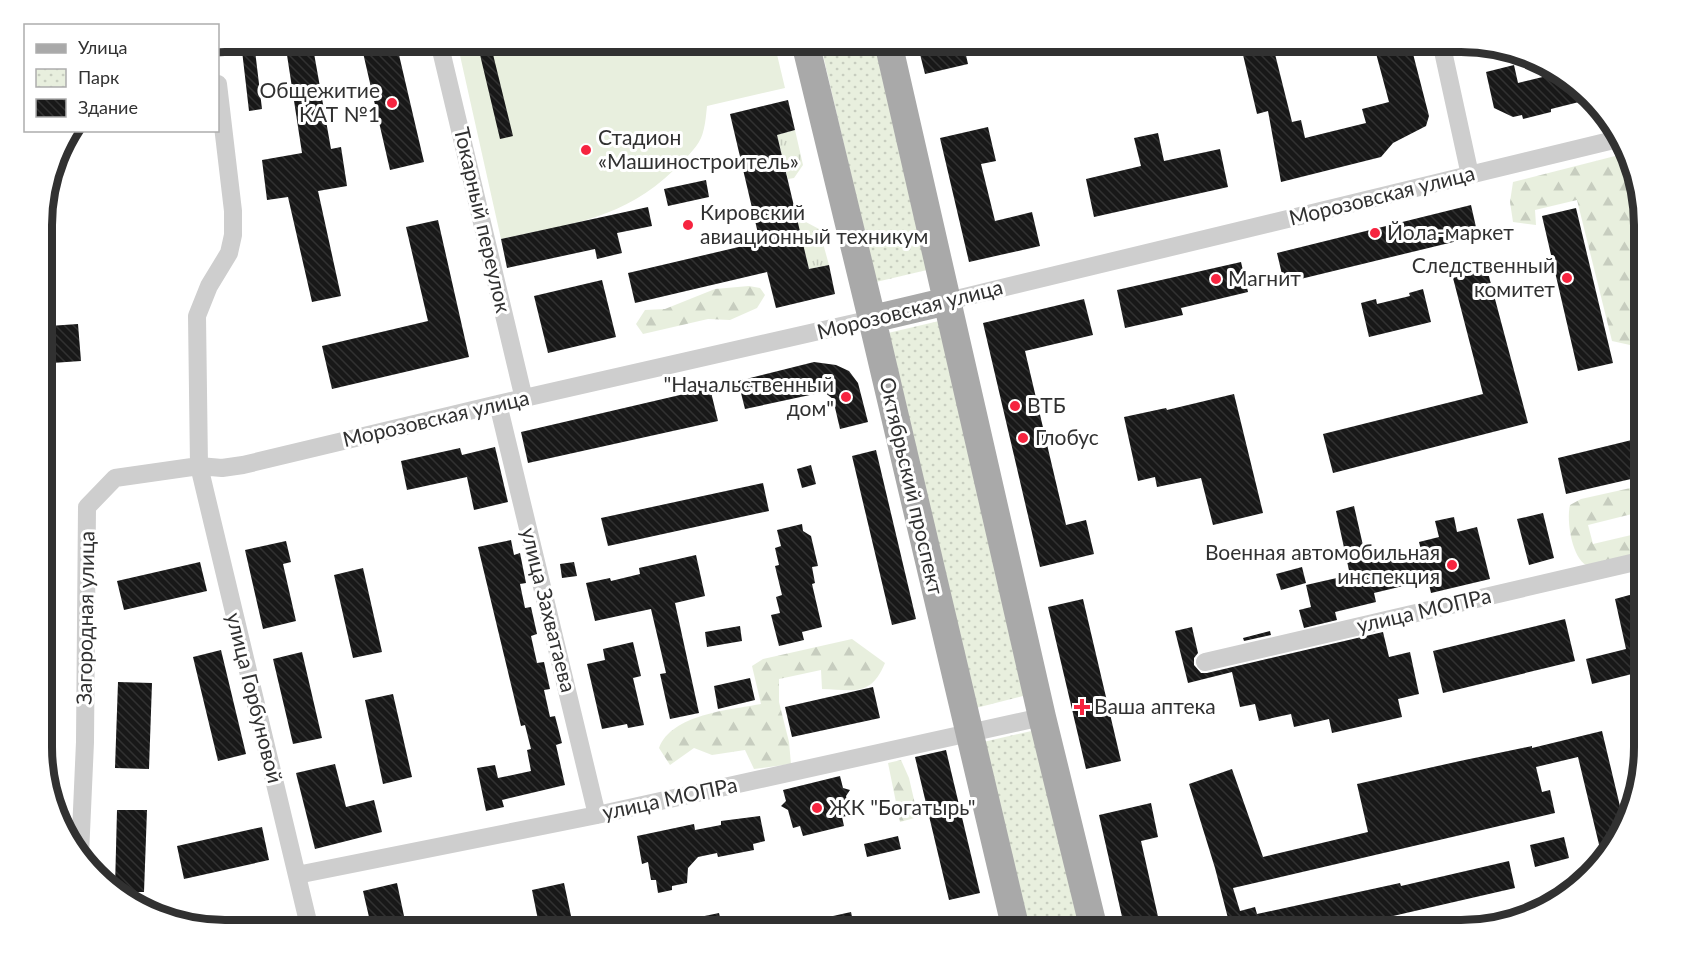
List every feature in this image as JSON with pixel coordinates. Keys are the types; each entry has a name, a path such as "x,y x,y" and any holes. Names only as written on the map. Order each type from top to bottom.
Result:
{"main road":[{"name":"Октябрьский проспект","path":"808,53 873,319 1013,919"},
{"path":"891,53 1042,717 1091,919"},
{"name":"Морозовская улица","path":"873,319 948,300"}],"street":[{"name":"Токарный переулок","path":"442,53 524,399"},
{"path":"1442,53 1470,175"},
{"name":"улица Горбуновой","path":"219,92 233,211 233,235 229,253 206,293 197,316 199,466 308,920"},
{"name":"Морозовская улица","path":"948,300 1611,141"},
{"name":"Морозовская улица","path":"199,466 222,468 243,465 498,404 873,319"},
{"name":"улица Захватаева","path":"498,404 597,815"},
{"name":"Загородная улица","path":"81,840 85,742 87,507 116,478 199,466"},
{"name":"улица МОПРа","path":"1205,662 1633,563"},
{"name":"улица МОПРа","path":"297,875 597,815 1042,717"}],"green space":[{"name":"Стадион «Машиностроитель»","path":"459,53 777,53 785,88 707,106 703,131 696,146 674,170 635,200 594,218 501,239"},
{"path":"823,53 877,53 927,270 876,282"},
{"path":"795,130 803,165 794,178 788,179 777,135"},
{"path":"1618,155 1630,192 1633,215 1633,359 1630,345 1612,341 1577,200 1535,210 1536,225 1513,222 1510,202 1513,182"},
{"path":"804,221 819,229 829,265 809,269 798,223"},
{"path":"749,286 760,288 765,295 757,308 730,320 708,319 643,334 636,324 645,310 665,309 715,289"},
{"path":"939,321 1027,695 976,708 888,333"},
{"path":"1633,487 1633,514 1588,525 1593,544 1633,535 1633,559 1602,567 1592,567 1580,559 1572,541 1569,512 1570,505 1581,499"},
{"path":"852,639 885,663 874,682 867,686 852,690 822,689 821,670 779,679 779,702 789,742 791,764 754,769 745,750 712,755 694,748 670,765 659,748 676,728 689,721 718,712 761,704 752,666 763,659"},
{"path":"1036,730 1080,919 1025,919 983,742"},
{"path":"901,760 909,778 918,817 900,822 888,763"}],"building":[{"path":"242,53 255,53 262,109 249,111"},
{"path":"287,53 314,53 331,149 341,147 347,186 318,191 341,296 312,302 288,197 267,200 262,160 302,153"},
{"name":"Общежитие КАТ №1","path":"363,53 399,53 424,162 390,170"},
{"path":"480,53 493,53 513,136 500,139"},
{"path":"920,53 966,53 968,64 925,74"},
{"path":"1243,53 1275,53 1292,122 1301,120 1305,138 1366,123 1362,109 1389,102 1376,53 1413,53 1429,116 1426,126 1393,143 1381,157 1281,182 1268,111 1257,114"},
{"path":"1514,65 1518,83 1547,76 1581,101 1523,119 1522,115 1513,117 1494,108 1486,72"},
{"path":"788,100 795,130 777,135 809,269 829,265 835,294 776,308 767,272 635,303 628,273 760,242 730,114"},
{"path":"988,127 996,161 981,164 995,221 1032,212 1040,246 969,262 940,138"},
{"path":"1158,133 1164,161 1220,149 1228,187 1094,217 1086,179 1141,166 1134,138"},
{"path":"706,180 709,197 668,206 664,189"},
{"path":"1471,205 1478,236 1284,283 1277,253"},
{"path":"648,207 652,226 617,233 622,253 597,259 595,249 507,268 501,239"},
{"path":"1576,208 1613,363 1578,371 1542,216"},
{"path":"438,220 469,357 332,389 322,346 428,321 406,227"},
{"path":"1241,262 1248,292 1181,308 1183,315 1125,328 1117,290"},
{"path":"1487,269 1528,423 1333,473 1323,434 1483,394 1453,278"},
{"path":"602,280 616,337 548,353 534,296"},
{"path":"1423,289 1431,322 1369,337 1361,303 1376,299 1377,304 1410,296 1409,293"},
{"path":"1084,299 1093,335 1025,351 1066,525 1086,520 1094,554 1040,567 983,323"},
{"path":"78,324 81,361 53,363 53,326"},
{"path":"814,362 836,365 849,371 858,383 868,422 840,429 833,399 824,392 745,409 738,381"},
{"path":"710,388 718,421 528,463 521,432"},
{"path":"1234,394 1263,513 1213,525 1201,478 1157,487 1155,477 1138,481 1124,417 1166,408 1167,410"},
{"path":"1633,440 1633,479 1566,494 1558,458"},
{"path":"495,447 508,502 474,510 467,477 407,490 401,461 460,448 462,455"},
{"path":"876,450 916,619 892,625 852,456"},
{"path":"811,465 816,484 802,488 797,469"},
{"path":"763,483 769,511 608,546 601,518"},
{"path":"1354,506 1367,563 1421,550 1419,542 1439,537 1435,521 1454,517 1457,532 1477,527 1490,579 1431,593 1428,580 1374,593 1376,602 1335,612 1337,620 1304,628 1299,610 1311,607 1306,585 1350,575 1336,511"},
{"path":"1543,513 1554,558 1529,565 1517,519"},
{"path":"802,524 803,531 811,536 818,566 812,567 815,583 812,584 822,627 802,632 804,640 779,646 771,615 780,613 776,597 782,595 775,566 779,565 775,548 781,546 777,530"},
{"path":"511,540 514,555 520,553 526,583 520,584 525,608 531,607 537,634 531,636 537,663 544,662 550,689 544,690 550,717 555,716 562,743 556,745 565,785 502,800 504,807 486,811 477,768 495,765 498,778 531,771 527,750 531,749 525,725 521,726 478,547"},
{"path":"286,541 291,562 283,564 296,621 263,629 245,550"},
{"path":"696,555 705,596 675,603 699,713 670,719 660,674 666,673 651,609 595,621 586,583 610,578 611,581 640,574 639,568"},
{"path":"200,562 207,591 124,610 117,581"},
{"path":"574,562 577,576 562,578 560,564"},
{"path":"1302,567 1306,583 1281,590 1276,574"},
{"path":"363,568 382,652 353,658 334,575"},
{"path":"1633,594 1633,676 1632,674 1592,684 1586,659 1626,649 1615,599"},
{"path":"1083,599 1121,761 1086,769 1048,607"},
{"path":"1565,619 1575,661 1443,693 1433,651"},
{"path":"740,626 742,641 707,647 705,632"},
{"path":"1192,627 1198,653 1194,658 1194,665 1201,673 1383,632 1389,657 1410,652 1419,694 1398,699 1402,717 1332,733 1329,719 1294,727 1291,714 1259,721 1255,704 1240,707 1232,672 1188,683 1175,631"},
{"path":"1270,631 1271,635 1244,641 1243,638"},
{"path":"633,642 641,676 633,678 644,725 628,728 627,724 602,729 587,664 605,660 603,649"},
{"path":"221,650 246,754 218,761 193,657"},
{"path":"302,652 322,738 293,744 273,659"},
{"path":"750,678 755,700 718,709 714,686"},
{"path":"118,682 152,683 149,769 115,768"},
{"path":"873,687 880,718 792,737 785,707"},
{"path":"393,694 412,777 383,784 365,700"},
{"path":"1602,731 1621,810 1616,823 1600,848 1578,757 1536,767 1542,792 1550,790 1555,813 1233,888 1240,911 1255,907 1257,914 1400,883 1401,886 1509,861 1515,888 1380,919 1228,919 1189,784 1232,769 1263,857 1368,832 1357,784 1532,746 1532,748"},
{"path":"946,750 980,893 949,900 915,757"},
{"path":"335,764 346,807 374,800 382,832 315,849 296,773"},
{"name":"ЖК \"Богатырь\"","path":"840,776 843,788 850,790 846,796 851,815 842,817 844,826 803,836 800,826 793,828 788,810 781,806 786,801 783,790"},
{"path":"1151,803 1158,837 1141,841 1159,919 1123,919 1099,815"},
{"path":"117,810 147,810 144,892 133,892 115,880"},
{"path":"760,816 765,841 753,844 754,850 718,857 717,853 698,857 688,868 687,883 672,886 672,890 658,893 656,880 651,880 648,862 642,864 637,836 694,824 695,830 721,825 721,821"},
{"path":"262,827 269,860 184,879 177,846"},
{"path":"898,836 901,849 867,857 864,844"},
{"path":"1564,837 1569,858 1535,867 1530,845"},
{"path":"397,883 405,920 370,920 363,891"},
{"path":"564,883 572,920 538,920 532,890"},
{"path":"851,912 853,919 817,920"},
{"path":"719,913 721,920 695,920"},
{"path":"781,916 782,920 763,920"},
{"path":"814,916 815,920 798,920"}],"place":[{"name":"Общежитие КАТ №1","path":"392,103"},
{"name":"Стадион «Машиностроитель»","path":"586,150"},
{"name":"Кировский авиационный техникум","path":"688,225"},
{"name":"Йола-маркет","path":"1375,233"},
{"name":"Следственный комитет","path":"1567,278"},
{"name":"Магнит","path":"1216,279"},
{"name":"\"Начальственный дом\"","path":"846,397"},
{"name":"ВТБ","path":"1015,406"},
{"name":"Глобус","path":"1023,438"},
{"name":"Военная автомобильная инспекция","path":"1452,565"},
{"name":"Ваша аптека","path":"1082,707"},
{"name":"ЖК \"Богатырь\"","path":"817,808"}]}
